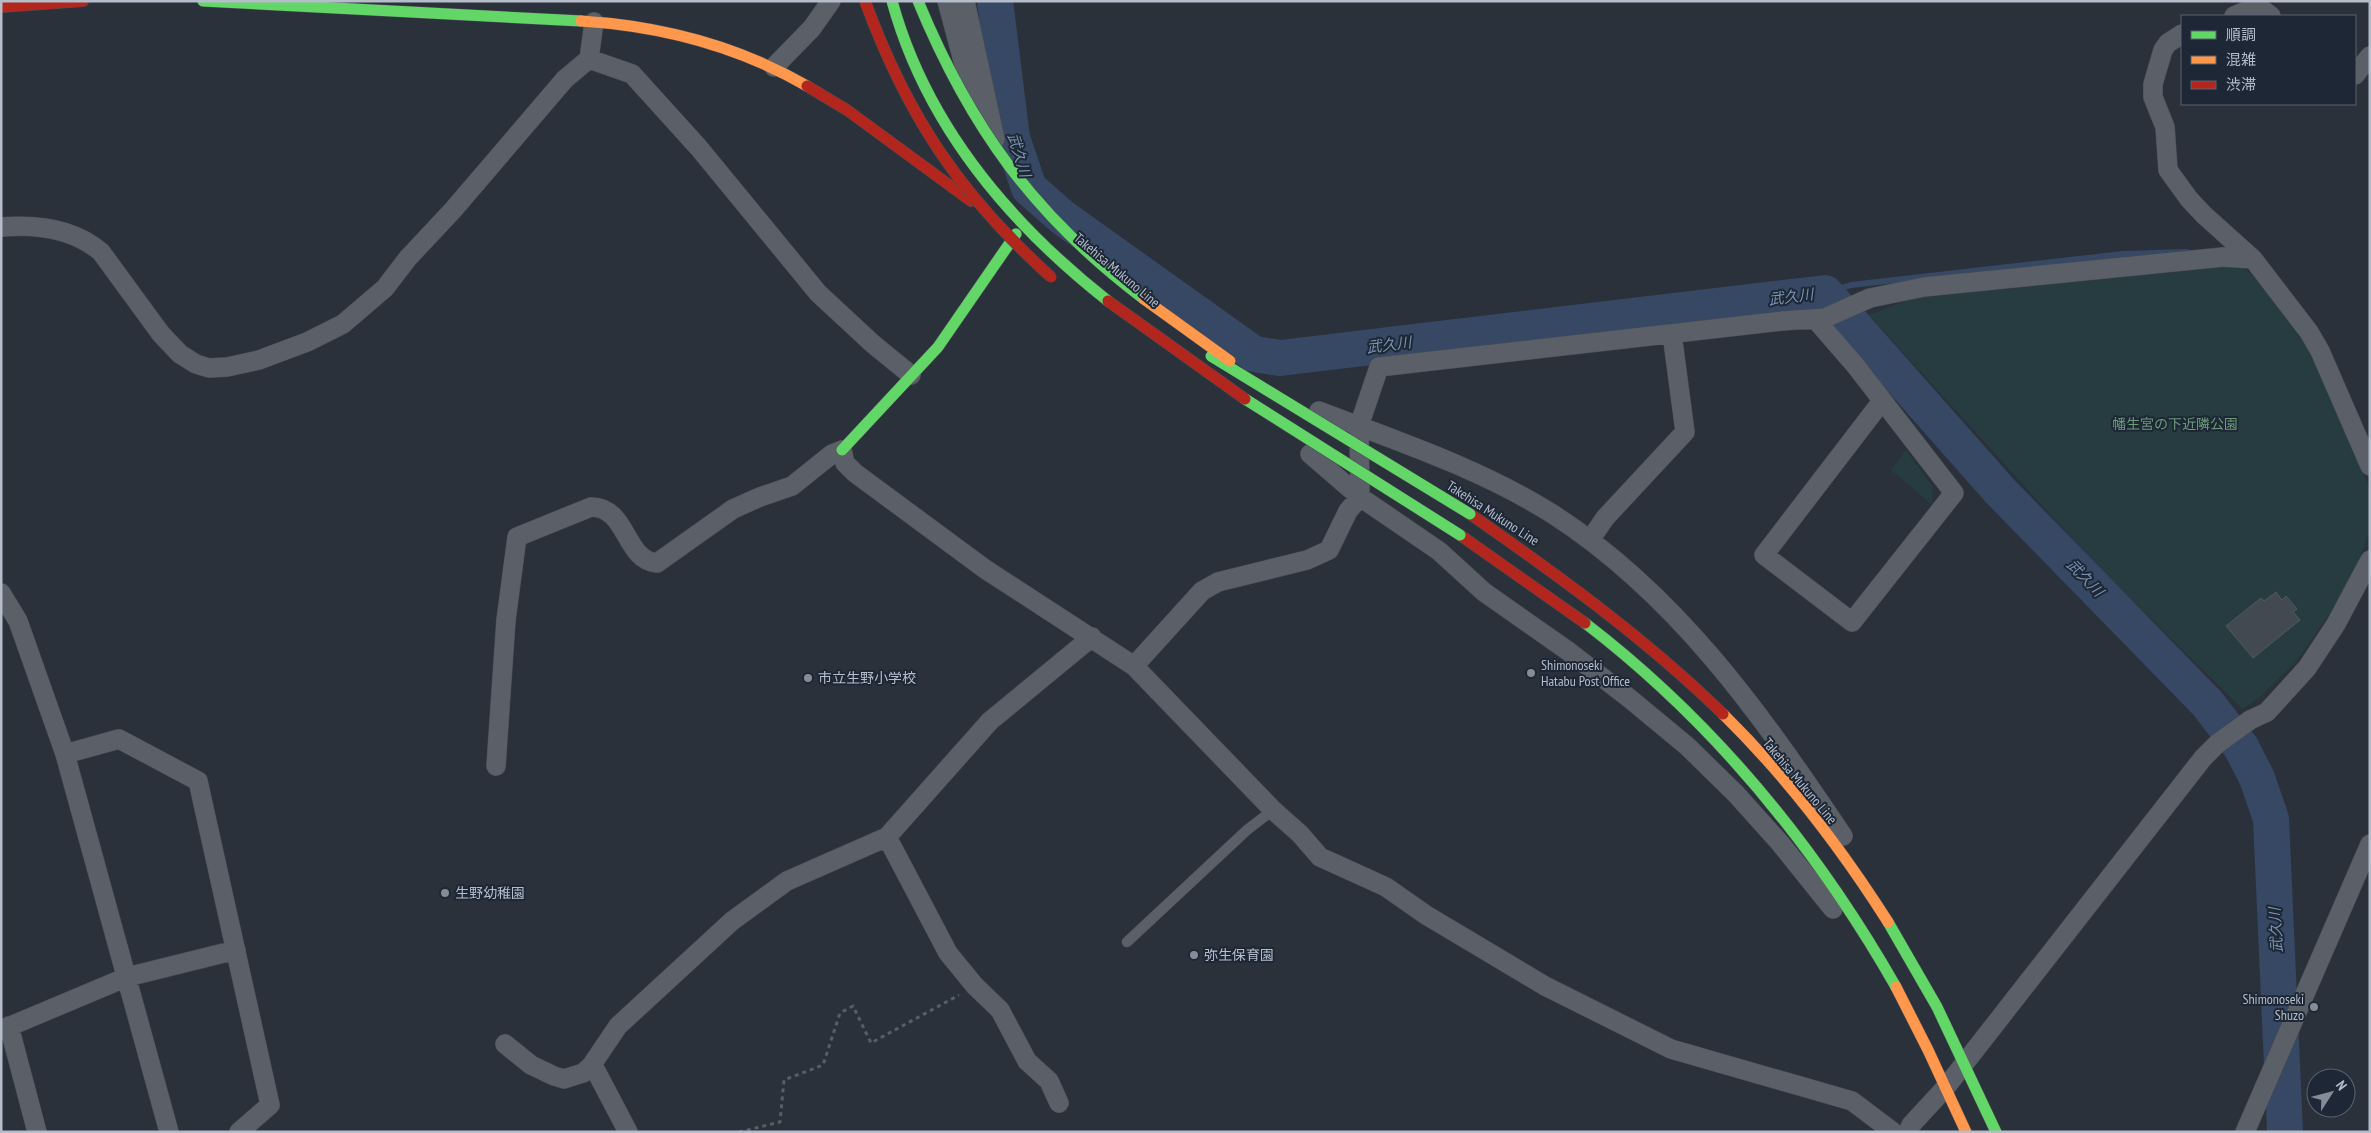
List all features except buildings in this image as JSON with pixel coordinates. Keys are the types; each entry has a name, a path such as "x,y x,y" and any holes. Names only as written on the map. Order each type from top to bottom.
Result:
{"main road":[{"path":"1,7 83,1"},
{"path":"203,1 594,22 652,28 700,40 774,67 847,110 1016,234 1169,340"},
{"path":"865,1 895,76 933,146 965,190 1007,238 1062,286"},
{"name":"Takehisa Mukuno Line","path":"893,1 933,74"},
{"name":"Takehisa Mukuno Line","path":"893,1 908,54 945,122 992,191 1034,237 1070,270 1122,314 1281,425 1460,535 1569,611 1635,663 1715,739 1761,791 1800,840 1873,947 1904,1003 1966,1132"},
{"path":"918,1 941,57 980,130 1033,198 1063,231 1135,293 1292,404"},
{"path":"991,168 1013,196"},
{"path":"842,450 951,330 1016,234"},
{"name":"Takehisa Mukuno Line","path":"1058,240 1128,303 1175,335 1292,404 1470,514 1598,604 1694,687 1760,756 1818,824 1894,932 1928,989 1965,1063 1996,1132"},
{"path":"1173,362 1281,425"}],"street":[{"path":"774,67 812,28 831,1"},
{"path":"947,1 988,154 1016,234"},
{"path":"965,1 1016,234"},
{"path":"2236,15 2258,6 2271,15"},
{"path":"1,228 18,226 54,229 68,232 92,244 101,252 161,334 180,354 196,364 209,368 227,367 259,360 307,342 343,324 385,288 408,258 453,210 565,80 589,59 594,22"},
{"path":"2181,35 2168,43 2162,50 2153,84 2153,97 2166,127 2168,170 2189,199 2253,259 2282,293 2320,350 2370,466"},
{"path":"2356,74 2370,56"},
{"path":"589,59 612,65 632,74 699,148 818,293 873,344 911,375"},
{"path":"1134,666 1202,591 1218,582 1307,560 1329,550 1348,511 1360,497 1359,426 1379,367 1820,319 1860,304 1870,298 1924,287 2223,257 2253,259"},
{"path":"1820,319 1954,493 1852,622 1764,555 1882,401"},
{"path":"1590,540 1605,518 1685,432 1672,334"},
{"path":"1169,340 1233,374 1303,405 1422,450 1510,490 1550,512 1619,562 1683,623 1748,702 1790,759 1902,925 1948,1013 1965,1063"},
{"path":"1169,340 1230,384 1360,497 1440,551 1484,592 1568,651 1687,746 1736,794 1821,893 1855,939 1914,1032 1946,1087"},
{"path":"496,766 506,620 517,537 591,507 598,507 607,510 619,522 640,555 648,562 657,563 733,509 792,486 832,454 842,450 845,463 855,473 985,569 1134,666 1273,810 1300,834 1320,857 1386,887 1426,916 1544,986 1671,1049 1852,1101 1893,1132"},
{"path":"1908,1132 1911,1125 1965,1063 2203,758 2217,744 2250,720 2267,712 2307,668 2336,624 2370,560"},
{"path":"1,593 18,621 65,754 169,1132"},
{"path":"505,1044 530,1065 564,1079 583,1072 591,1066 618,1026 732,921 788,881 887,837 990,721 1092,638"},
{"path":"65,754 119,740 198,781 270,1105 239,1132"},
{"path":"887,837 903,865 936,934 957,966 1000,1010 1027,1061 1049,1081 1059,1103"},
{"path":"2245,1132 2265,1081 2370,844"},
{"path":"37,1132 5,1028 127,977 236,950"},
{"path":"591,1066 596,1071 628,1132"}],"lane":[{"path":"1127,942 1248,830 1273,810"}],"path":[{"path":"739,1132 780,1122 784,1080 824,1064 840,1013 853,1006 871,1043 975,986"}],"green space":[{"name":"幡生宮の下近隣公園","path":"2224,266 2242,267 2255,278 2272,296 2305,339 2370,489 2370,530 2349,586 2295,663 2260,697 2243,709 2098,567 1869,315 1923,294"},
{"path":"1906,450 1933,487 1932,505 1891,470"}],"waterway":[{"name":"武久川","path":"995,1 1012,138 1029,188 1062,217 1254,354 1280,358 1825,293 2000,491 2207,703 2241,747 2257,778 2271,819 2285,1132"},
{"path":"1825,293 1851,285 2123,254 2187,252"}],"traffic: fast":[{"path":"203,1 581,21"},
{"path":"892,1 907,46 926,89 949,130 976,168 1037,239 1108,301"},
{"path":"918,1 938,47 960,89 983,129 1009,166 1070,235 1105,268 1144,299"},
{"path":"842,450 938,347 1016,234"},
{"path":"1211,356 1470,514"},
{"path":"1245,399 1460,535"},
{"path":"1585,623 1632,661 1677,702 1759,790 1832,885 1896,987"},
{"path":"1888,922 1937,1007 1996,1132"}],"traffic: slow":[{"path":"581,21 640,28 698,40 754,60 807,86"},
{"path":"1144,299 1230,361"},
{"path":"1723,714 1769,762 1832,840 1888,922"},
{"path":"1896,987 1966,1132"}],"traffic: jam":[{"path":"1,7 83,1"},
{"path":"865,1 881,43 899,81 918,117 940,151 963,184 989,215 1051,277"},
{"path":"807,86 847,110 971,201"},
{"path":"1108,301 1245,399"},
{"path":"1470,514 1601,609 1663,659 1723,714"},
{"path":"1460,535 1585,623"}],"place":[{"name":"Shimonoseki Hatabu Post Office","path":"1531,673"},
{"name":"市立生野小学校","path":"808,678"},
{"name":"生野幼稚園","path":"445,893"},
{"name":"弥生保育園","path":"1194,955"},
{"name":"Shimonoseki Shuzo","path":"2314,1007"}]}
